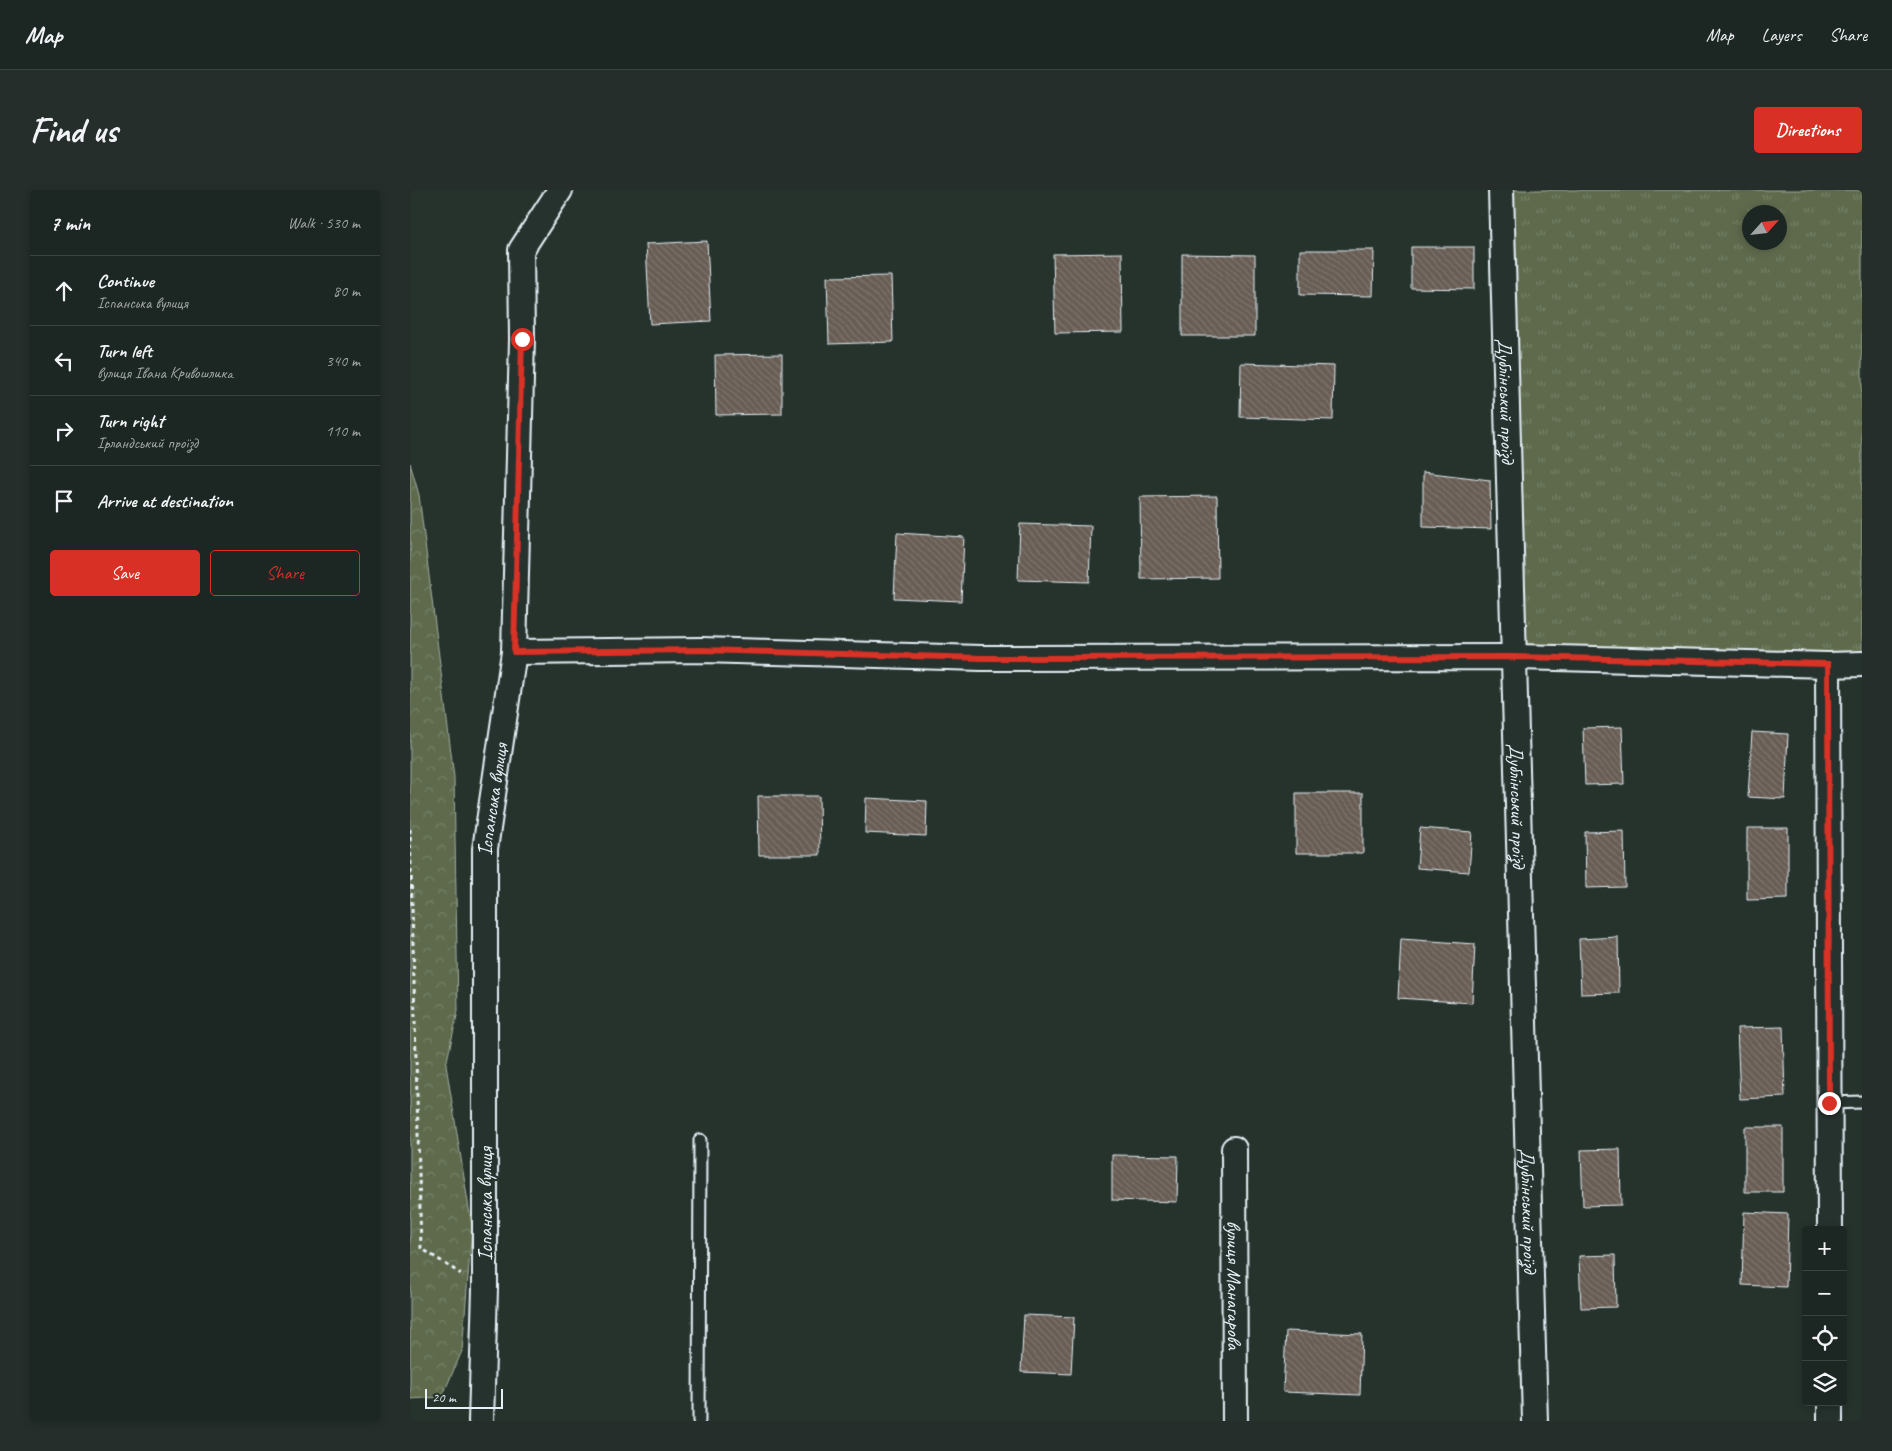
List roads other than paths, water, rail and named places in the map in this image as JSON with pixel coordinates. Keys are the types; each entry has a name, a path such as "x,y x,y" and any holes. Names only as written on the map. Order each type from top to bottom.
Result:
{"street":[{"name":"Іспанська вулиця","path":"481,1421 485,1289 485,849 514,652 522,339 520,250 560,190"},
{"name":"Дублінський проїзд","path":"1500,190 1535,1421"},
{"path":"514,652 702,650 982,658 1514,657 1862,664"},
{"path":"1828,664 1830,1226"},
{"name":"вулиця Манагарова","path":"1234,1149 1235,1421"},
{"path":"1830,1406 1830,1421"}],"lane":[{"path":"1829,1103 1862,1102"},
{"path":"699,1421 700,1140"}]}
